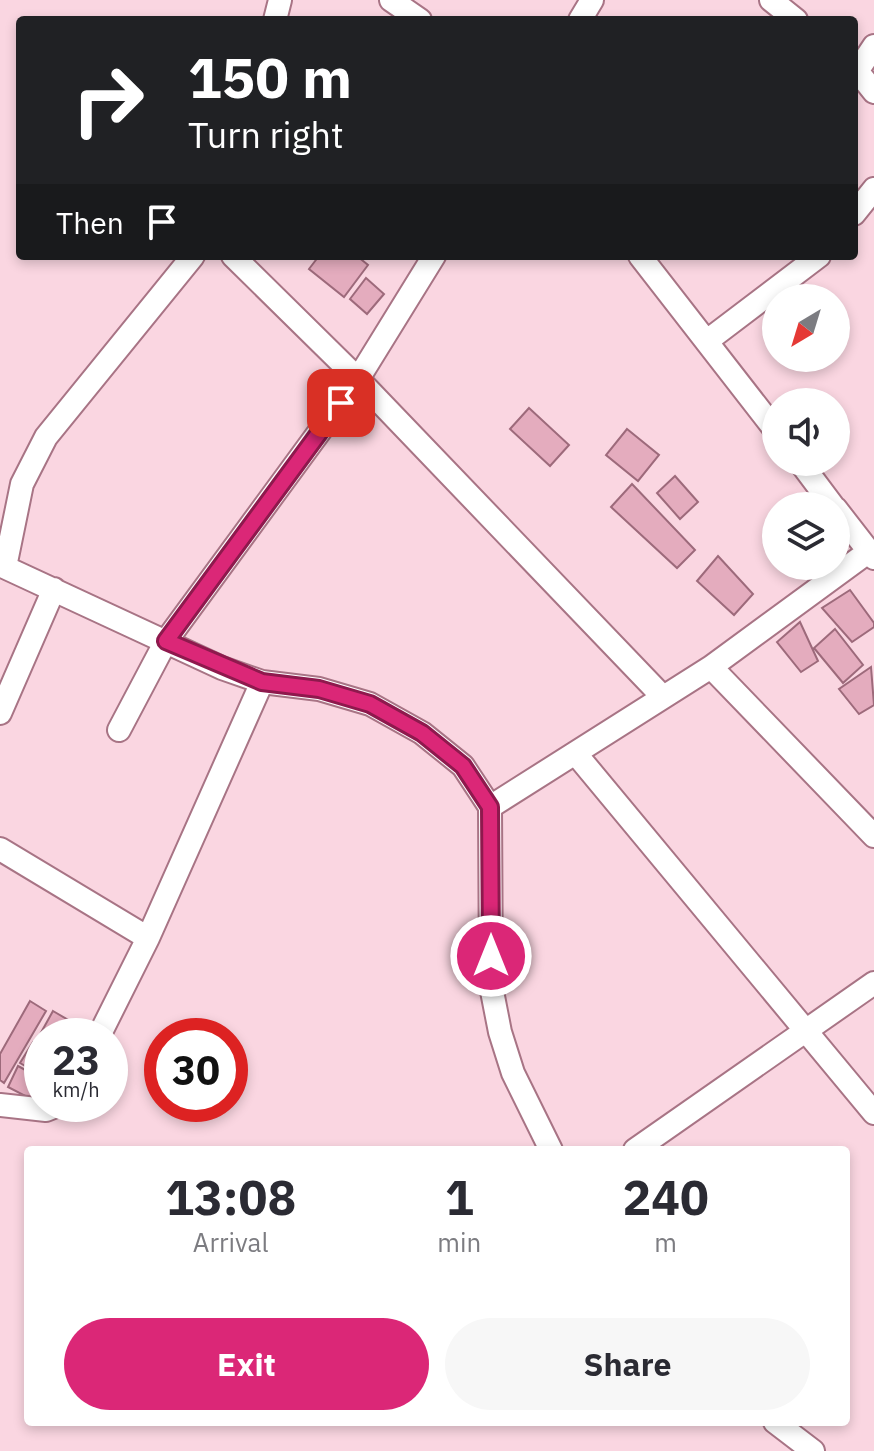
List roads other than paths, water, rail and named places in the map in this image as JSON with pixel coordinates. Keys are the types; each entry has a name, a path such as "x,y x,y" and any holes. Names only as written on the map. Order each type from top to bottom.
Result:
{"street":[{"path":"391,0 414,16"},
{"path":"771,0 791,16"},
{"path":"858,66 874,46"},
{"path":"858,71 874,92"},
{"path":"858,209 874,189"},
{"path":"190,260 46,437 22,484 3,566 262,682 319,689 370,704 404,721 463,766 490,807 491,986 500,1032 513,1073 549,1146"},
{"path":"237,260 358,379 662,696"},
{"path":"119,730 166,641 358,379 432,260"},
{"path":"643,260 762,413"},
{"path":"707,341 814,260"},
{"path":"811,476 823,492"},
{"path":"490,807 711,667 871,555 850,528"},
{"path":"0,713 54,589"},
{"path":"711,667 874,836"},
{"path":"108,1018 148,938 262,682"},
{"path":"576,754 874,1113"},
{"path":"0,849 148,938"},
{"path":"641,1146 874,983"},
{"path":"0,1105 24,1108"},
{"path":"780,1426 813,1451"}]}
